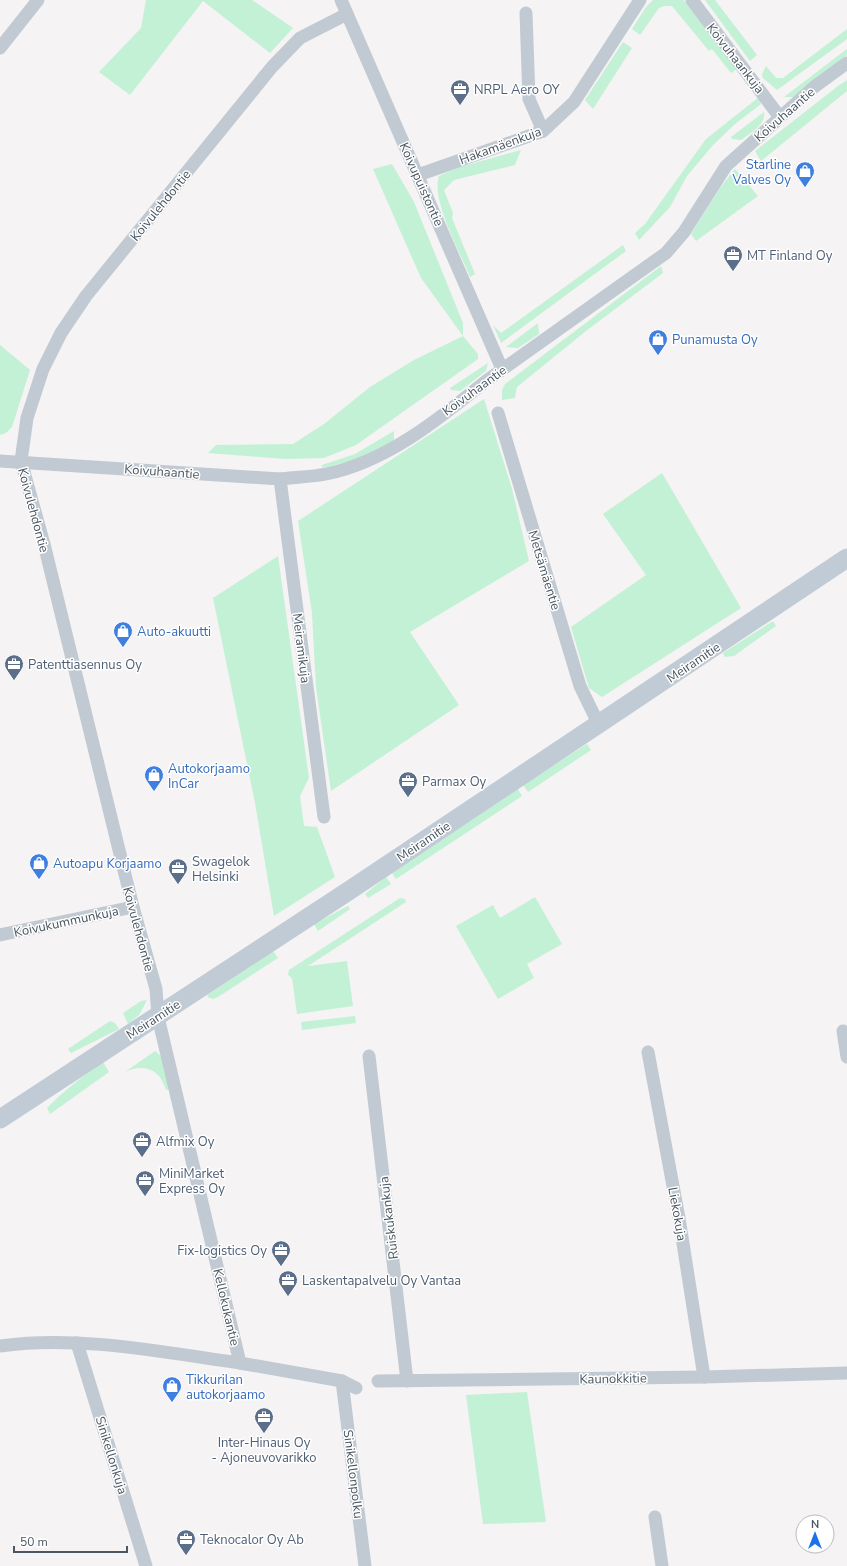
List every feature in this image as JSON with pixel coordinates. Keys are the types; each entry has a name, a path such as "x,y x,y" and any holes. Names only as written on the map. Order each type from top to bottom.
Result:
{"main road":[{"name":"Meiramitie","path":"0,1119 158,1017 823,575 846,553"}],"street":[{"path":"0,48 38,0"},
{"name":"Koivupuistontie","path":"341,0 502,369"},
{"name":"Hakamäenkuja","path":"418,175 543,131 574,102 640,0"},
{"name":"Koivuhaankuja","path":"692,0 780,116"},
{"path":"526,12 529,99 543,131"},
{"name":"Koivulehdontie","path":"158,1017 156,989 133,907 46,552 21,461 27,418 43,369 61,333 86,296 272,67 300,38 347,14"},
{"name":"Koivuhaantie","path":"0,461 21,461 280,479 325,474 357,465 383,453 410,437 502,369 666,253 684,232 726,166 814,87 847,64"},
{"name":"Metsämäentie","path":"498,413 577,679 598,725"},
{"name":"Meiramikuja","path":"280,479 324,817"},
{"name":"Koivukummunkuja","path":"0,936 133,907"},
{"name":"Kellokukantie","path":"0,1346 18,1344 77,1343 240,1363 158,1017"},
{"path":"843,1031 847,1057"},
{"name":"Liekokuja","path":"648,1052 679,1218 704,1377"},
{"name":"Ruiskukankuja","path":"369,1056 407,1381"},
{"name":"Sinikellonkuja","path":"77,1343 146,1566"},
{"path":"240,1363 342,1381 356,1388"},
{"name":"Kaunokkitie","path":"378,1381 704,1377 847,1373"},
{"name":"Sinikellonpolku","path":"342,1381 365,1566"},
{"path":"655,1517 662,1566"}],"green space":[{"path":"146,0 252,0 293,28 270,53 203,1 130,95 99,72 141,28"},
{"path":"653,0 683,0 687,3 737,69 731,73 712,49 709,51 672,6 664,6 659,8 640,35 632,29 646,7"},
{"path":"705,0 715,0 757,55 750,61"},
{"path":"847,29 847,39 777,90 763,78 762,74 766,66 776,78 783,78"},
{"path":"623,42 632,48 593,109 585,100"},
{"path":"847,49 847,55 793,97 784,97"},
{"path":"847,80 847,91 761,161 755,151"},
{"path":"759,97 761,104 735,124 713,145 687,176 670,207 639,240 635,233 645,224 706,139"},
{"path":"764,112 763,121 757,128 741,140 732,139 731,137"},
{"path":"521,150 515,165 454,180 444,190 453,213 452,218 475,274 470,277 443,212 439,198 439,176 456,168"},
{"path":"392,164 414,202 463,323 463,336 421,278 373,169"},
{"path":"735,169 758,196 696,241 691,234 720,188"},
{"path":"623,245 626,251 501,343 493,325 501,333"},
{"path":"661,266 663,273 586,331 517,387 515,398 502,400 502,390 505,384"},
{"path":"538,323 539,334 518,348 506,347"},
{"path":"463,336 478,354 478,359 356,445 324,458 285,459 208,453 216,445 293,444 324,424 370,387 414,360"},
{"path":"0,345 30,370 12,427 6,433 0,435"},
{"path":"488,363 486,371 460,391 451,390 450,388"},
{"path":"484,399 512,489 529,561 410,632 459,705 331,791 316,687 312,613 298,521"},
{"path":"394,431 394,441 355,460 322,468 322,465 355,454"},
{"path":"662,473 741,608 602,697 589,688 571,627 646,575 603,514"},
{"path":"278,556 309,778 300,796 304,826 317,827 335,877 274,916 255,803 213,598"},
{"path":"773,621 776,626 734,656 725,657 723,653"},
{"path":"587,744 591,750 528,792 523,785"},
{"path":"518,789 522,796 396,879 392,873"},
{"path":"386,877 391,884 368,898 365,894"},
{"path":"535,897 562,944 527,964 534,978 498,999 456,926 493,905 500,918"},
{"path":"400,898 405,899 406,902 308,966 347,961 353,1006 297,1014 292,978 288,975 289,970"},
{"path":"348,906 350,909 318,931 314,924"},
{"path":"273,951 278,958 218,997 214,999 209,998 207,995"},
{"path":"147,1000 139,1015 128,1024 123,1013 141,1001"},
{"path":"355,1016 356,1023 302,1030 301,1022"},
{"path":"110,1021 115,1023 119,1029 71,1053 68,1049"},
{"path":"155,1051 161,1056 171,1089 166,1090 160,1077 145,1068 132,1069 125,1072"},
{"path":"103,1062 109,1072 50,1114 47,1108 74,1084"},
{"path":"527,1392 546,1522 483,1524 466,1395"}],"place":[{"name":"NRPL Aero OY","path":"460,106"},
{"name":"Starline Valves Oy","path":"805,188"},
{"name":"MT Finland Oy","path":"733,272"},
{"name":"Punamusta Oy","path":"658,356"},
{"name":"Auto-akuutti","path":"123,648"},
{"name":"Patenttiasennus Oy","path":"14,681"},
{"name":"Autokorjaamo InCar","path":"154,792"},
{"name":"Parmax Oy","path":"408,798"},
{"name":"Autoapu Korjaamo","path":"39,880"},
{"name":"Swagelok Helsinki","path":"178,885"},
{"name":"Alfmix Oy","path":"142,1158"},
{"name":"MiniMarket Express Oy","path":"145,1197"},
{"name":"Fix-logistics Oy","path":"281,1267"},
{"name":"Laskentapalvelu Oy Vantaa","path":"288,1297"},
{"name":"Tikkurilan autokorjaamo","path":"172,1403"},
{"name":"Inter-Hinaus Oy - Ajoneuvovarikko","path":"264,1434"},
{"name":"Teknocalor Oy Ab","path":"186,1556"}]}
